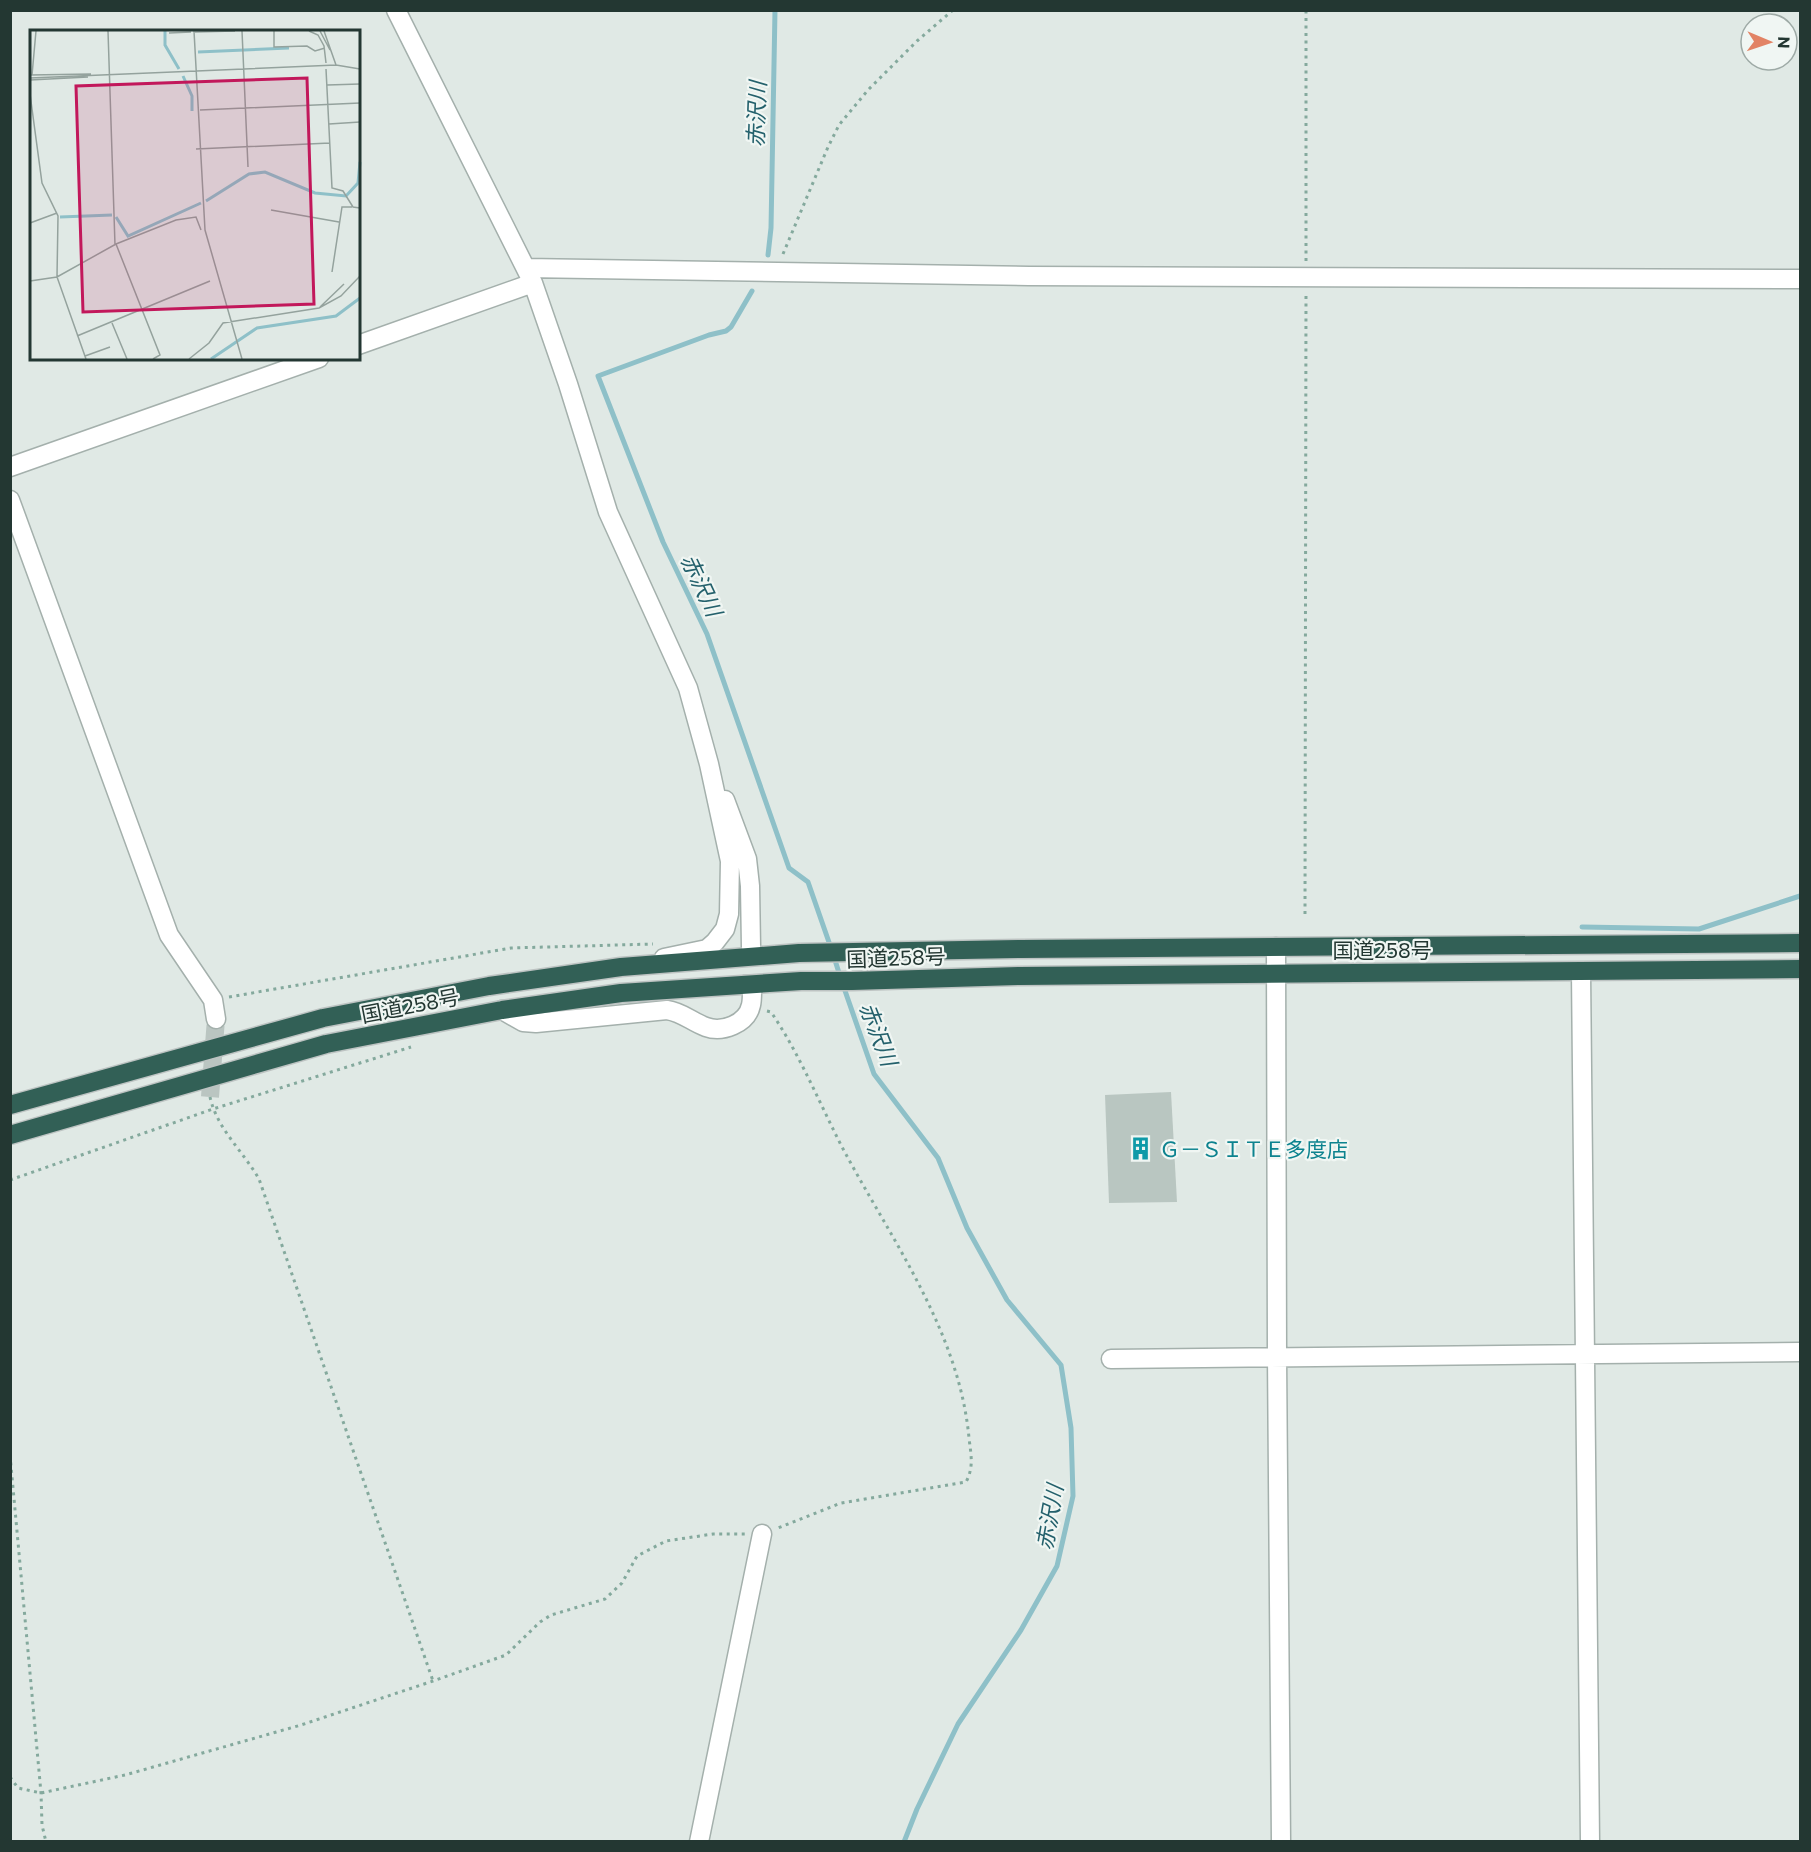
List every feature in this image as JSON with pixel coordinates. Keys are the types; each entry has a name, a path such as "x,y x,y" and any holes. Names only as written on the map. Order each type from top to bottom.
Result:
{"highway":[{"name":"国道258号","path":"10,1105 323,1018 489,986 621,967 799,953 1800,943"},
{"name":"国道258号","path":"10,1135 326,1044 502,1010 621,993 801,981 1020,976 1800,969"}],"street":[{"path":"396,10 530,276 568,384 608,512 688,688 709,764 729,861 729,914 725,929 707,949 621,967"},
{"path":"360,344 530,276 778,273 1800,279"},
{"path":"10,467 313,360"},
{"path":"10,500 169,935 213,1000 216,1019"},
{"path":"709,764 747,859 751,946"},
{"path":"1276,948 1281,1842"},
{"path":"1581,972 1590,1842"},
{"path":"502,1010 523,1022 536,1023 667,1010 676,1011 706,1027 719,1029 730,1027 742,1020 752,999"},
{"path":"1111,1359 1800,1352"},
{"path":"699,1842 762,1534"}],"path":[{"path":"778,273 789,240 839,125 868,90 952,10"},
{"path":"1305,914 1306,10"},
{"path":"213,1000 511,948 655,944"},
{"path":"10,1778 18,1788 42,1793 125,1775 290,1728 506,1655 540,1622 551,1615 605,1599 622,1583 638,1556 666,1541 713,1534 762,1534 841,1503 966,1482 972,1471 966,1412 946,1344 913,1275 841,1145 786,1034 771,1012 752,999"},
{"path":"10,1180 213,1109 417,1045"},
{"path":"210,1097 222,1127 250,1163 259,1179 433,1681"},
{"path":"10,1455 42,1793 42,1825 46,1842"}],"building":[{"name":"Ｇ－ＳＩＴＥ多度店","path":"1171,1092 1177,1202 1109,1203 1105,1095"}],"waterway":[{"name":"赤沢川","path":"768,255 771,228 775,10"},
{"name":"赤沢川","path":"752,291 731,327 726,331 709,335 598,376 663,542 707,634 789,868 808,882 831,948"},
{"path":"1582,927 1699,929 1800,896"},
{"name":"赤沢川","path":"834,957 840,976"},
{"name":"赤沢川","path":"843,985 874,1074 938,1158 967,1228 1007,1300 1061,1365 1071,1428 1073,1496 1057,1566 1021,1630 958,1724 917,1809 904,1842"}],"tunnel":[{"path":"751,947 752,991"},
{"path":"210,1097 216,1019"}],"place":[{"name":"Ｇ－ＳＩＴＥ多度店","path":"1141,1148"}]}
